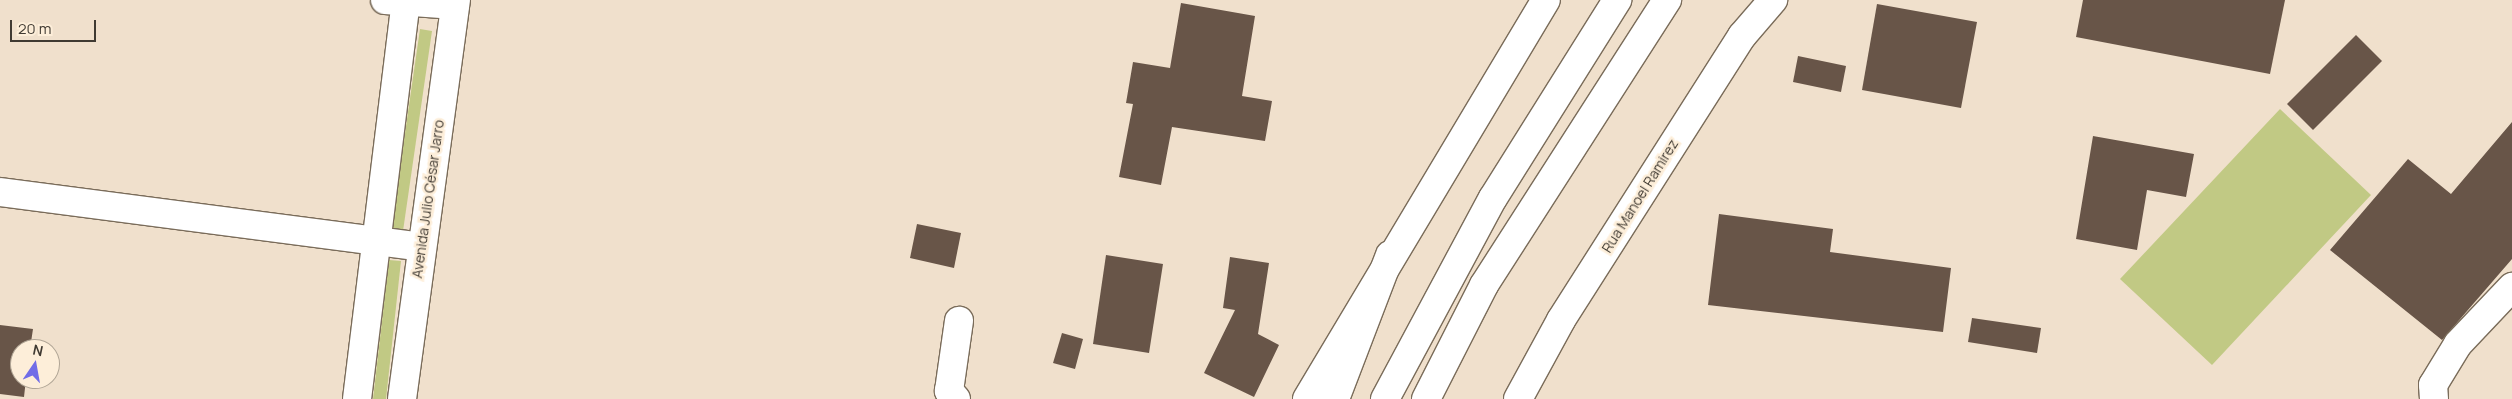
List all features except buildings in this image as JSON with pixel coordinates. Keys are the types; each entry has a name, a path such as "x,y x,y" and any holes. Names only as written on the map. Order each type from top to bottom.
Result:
{"main road":[{"path":"1306,399 1390,255 1546,0"},
{"path":"1385,399 1493,198 1617,0"},
{"path":"1426,399 1484,286 1667,0"},
{"name":"Rua Manoel Ramirez","path":"1518,399 1561,320 1742,36 1773,0"},
{"path":"357,399 377,245 399,1 456,3"},
{"name":"Avenida Julio César Jarro","path":"402,399 421,247 456,3"},
{"path":"0,192 377,245 421,247"},
{"path":"1335,399 1390,255"},
{"path":"2434,399 2433,385 2458,344 2512,287"},
{"path":"956,399 949,392 959,321"}],"green space":[{"path":"420,29 432,31 403,231 391,230"},
{"path":"2280,109 2371,195 2212,365 2120,279"},
{"path":"389,260 401,261 386,399 373,399"}]}
